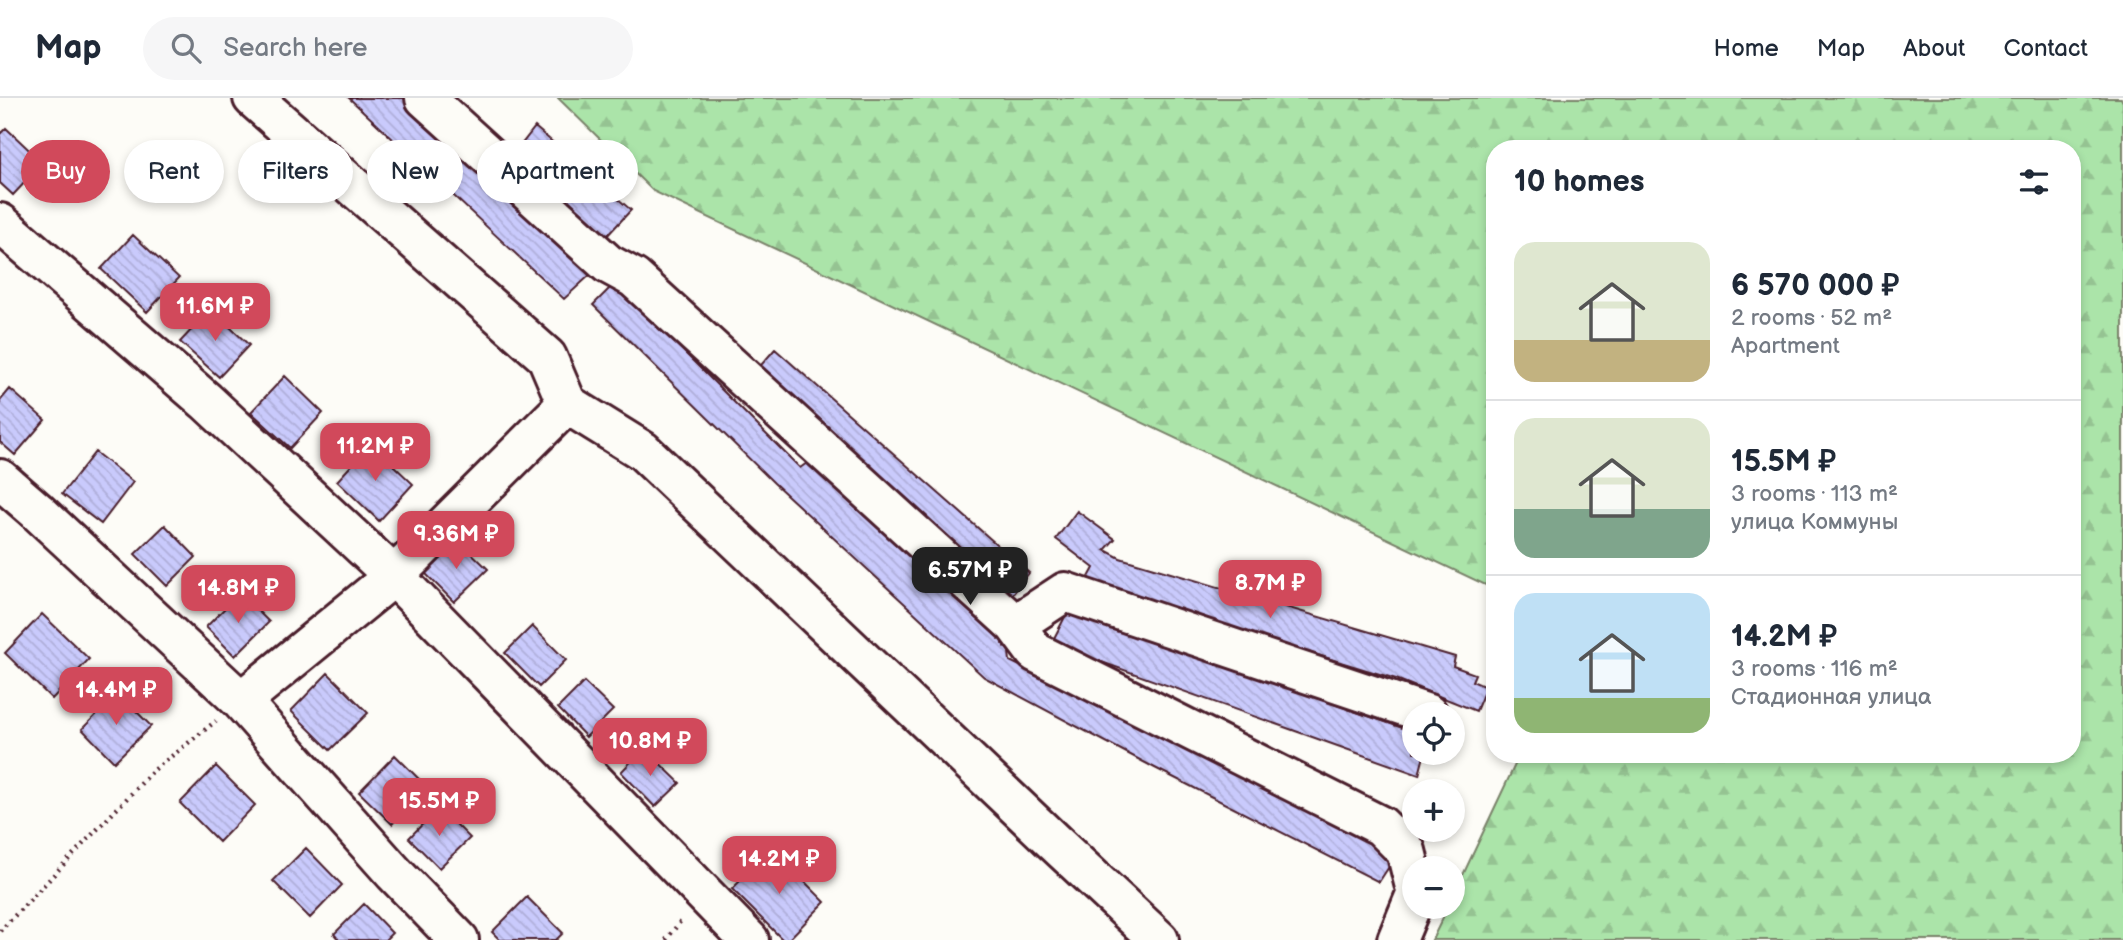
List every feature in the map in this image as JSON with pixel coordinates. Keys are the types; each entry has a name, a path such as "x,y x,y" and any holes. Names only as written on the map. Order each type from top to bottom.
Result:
{"street":[{"path":"253,98 547,357 567,404 643,451 1159,940"},
{"path":"425,98 608,264 634,278 1015,625 1035,652 1381,826 1406,851 1407,856"},
{"path":"0,223 206,401 394,576 749,940"},
{"path":"241,701 394,576 567,404"},
{"path":"0,480 37,511 241,701 394,873 460,940"},
{"path":"1015,625 1065,592 1402,705"},
{"path":"1397,940 1406,919"}],"path":[{"path":"0,931 154,770 241,701"}],"green space":[{"path":"558,98 2121,98 2123,940 1432,940 1442,919 1465,919 1465,871 1516,763 2081,763 2081,140 1486,140 1486,585 653,191 638,176 638,140 601,140"}],"building":[{"path":"349,98 405,98 449,140 394,140"},
{"path":"535,127 550,140 525,140"},
{"path":"6,128 21,142 21,186 13,195 0,183 0,134"},
{"path":"463,153 477,167 477,203 515,203 590,275 564,299 461,203"},
{"path":"567,203 623,203 631,210 605,238"},
{"path":"133,235 179,278 147,312 101,269"},
{"path":"615,283 800,468 807,463 1008,643 1010,661 1396,856 1379,882 984,677 774,483 593,305"},
{"path":"211,309 249,345 219,377 180,342"},
{"path":"775,349 1029,573 1009,599 755,372"},
{"path":"285,376 323,413 290,448 251,412"},
{"path":"10,389 45,420 15,455 0,442 0,401"},
{"path":"371,444 413,484 379,521 337,481"},
{"path":"95,452 133,482 101,524 62,494"},
{"path":"1077,511 1115,539 1105,550 1120,558 1455,657 1453,666 1475,674 1472,681 1486,687 1476,711 1465,707 1465,702 1454,702 1396,679 1112,592 1088,579 1094,568 1056,539"},
{"path":"165,525 196,557 167,586 135,554"},
{"path":"458,540 488,569 454,602 425,573"},
{"path":"240,593 269,622 235,656 206,627"},
{"path":"1068,611 1402,728 1402,765 1422,765 1419,775 1051,644"},
{"path":"42,614 89,659 52,699 5,653"},
{"path":"532,626 566,660 539,687 505,653"},
{"path":"328,673 368,713 330,750 291,711"},
{"path":"584,682 613,710 586,737 558,708"},
{"path":"118,693 151,726 114,762 82,729"},
{"path":"644,748 680,783 655,807 621,772"},
{"path":"395,755 428,788 392,824 359,792"},
{"path":"216,766 255,805 219,842 180,803"},
{"path":"439,807 470,838 439,868 409,838"},
{"path":"306,848 342,885 310,918 273,881"},
{"path":"772,849 825,902 788,940 783,940 732,889"},
{"path":"527,897 563,933 556,940 500,940 492,932"},
{"path":"364,904 392,933 385,940 339,940 334,934"}]}
